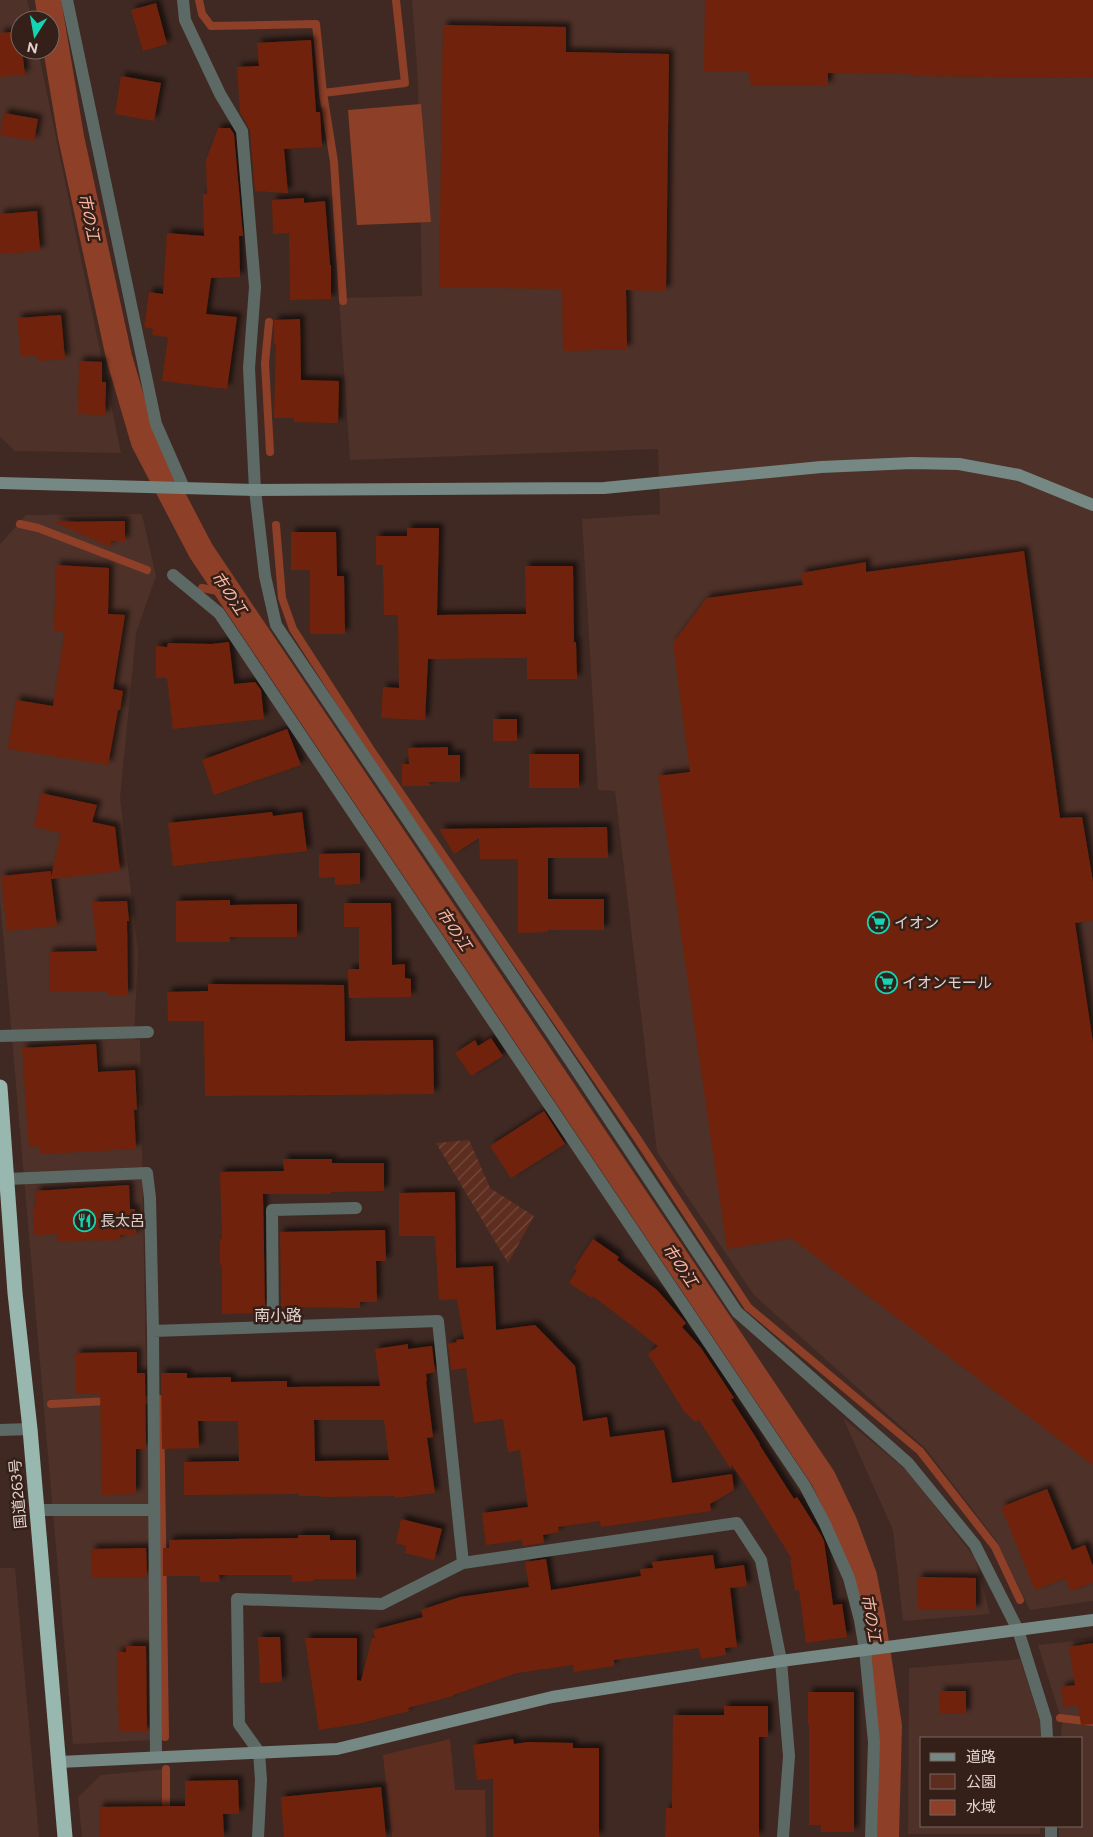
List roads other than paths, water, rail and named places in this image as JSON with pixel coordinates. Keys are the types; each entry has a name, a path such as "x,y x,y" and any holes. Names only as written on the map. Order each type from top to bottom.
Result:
{"highway":[{"name":"国道263号","path":"0,1087 16,1293 30,1429 65,1837"}],"street":[{"path":"67,0 156,424 184,488"},
{"path":"183,0 185,20 220,94 242,131 255,287 249,368 255,490 265,576 276,625 737,1312 908,1463 975,1545 1018,1630 1046,1719 1047,1737"},
{"path":"0,483 255,490 604,488 821,467 912,463 959,464 1019,475 1093,505"},
{"path":"173,575 219,613 805,1486 825,1524 849,1578 860,1620 865,1650 874,1742 871,1837"},
{"path":"0,1036 148,1032"},
{"path":"7,1179 147,1173 150,1198 153,1331 156,1757"},
{"path":"273,1326 272,1210 356,1208"},
{"path":"153,1331 438,1321 463,1563"},
{"path":"0,1430 30,1429"},
{"path":"37,1510 154,1510"},
{"path":"258,1837 261,1780 259,1752 239,1724 237,1599 382,1604 463,1563 737,1523 761,1560 781,1661 789,1756 783,1837"},
{"path":"59,1762 337,1749 552,1697 781,1661 1093,1620"}],"water":[{"path":"421,104 431,222 357,225 348,110"}],"waterway":[{"name":"市の江","path":"48,0 71,137 119,357 144,442 201,551 823,1478 844,1522 864,1576 872,1617 889,1726 886,1837"},
{"path":"199,0 202,14 211,26 316,24 323,93 334,162 343,301"},
{"path":"323,93 405,83 396,0"},
{"path":"269,322 265,363 270,452"},
{"path":"20,524 38,528 147,570"},
{"path":"276,525 282,598 293,629 371,750 635,1135 748,1307 920,1451 995,1547 1020,1600"},
{"path":"202,588 229,593"},
{"path":"135,1400 160,1399 165,1737"},
{"path":"51,1404 109,1401"},
{"path":"1060,1718 1093,1722"},
{"path":"166,1769 166,1815"}],"place":[{"name":"イオン","path":"878,923"},
{"name":"イオンモール","path":"886,983"},
{"name":"長太呂","path":"84,1221"}],"district":[{"name":"南小路","path":"278,1315"}]}
